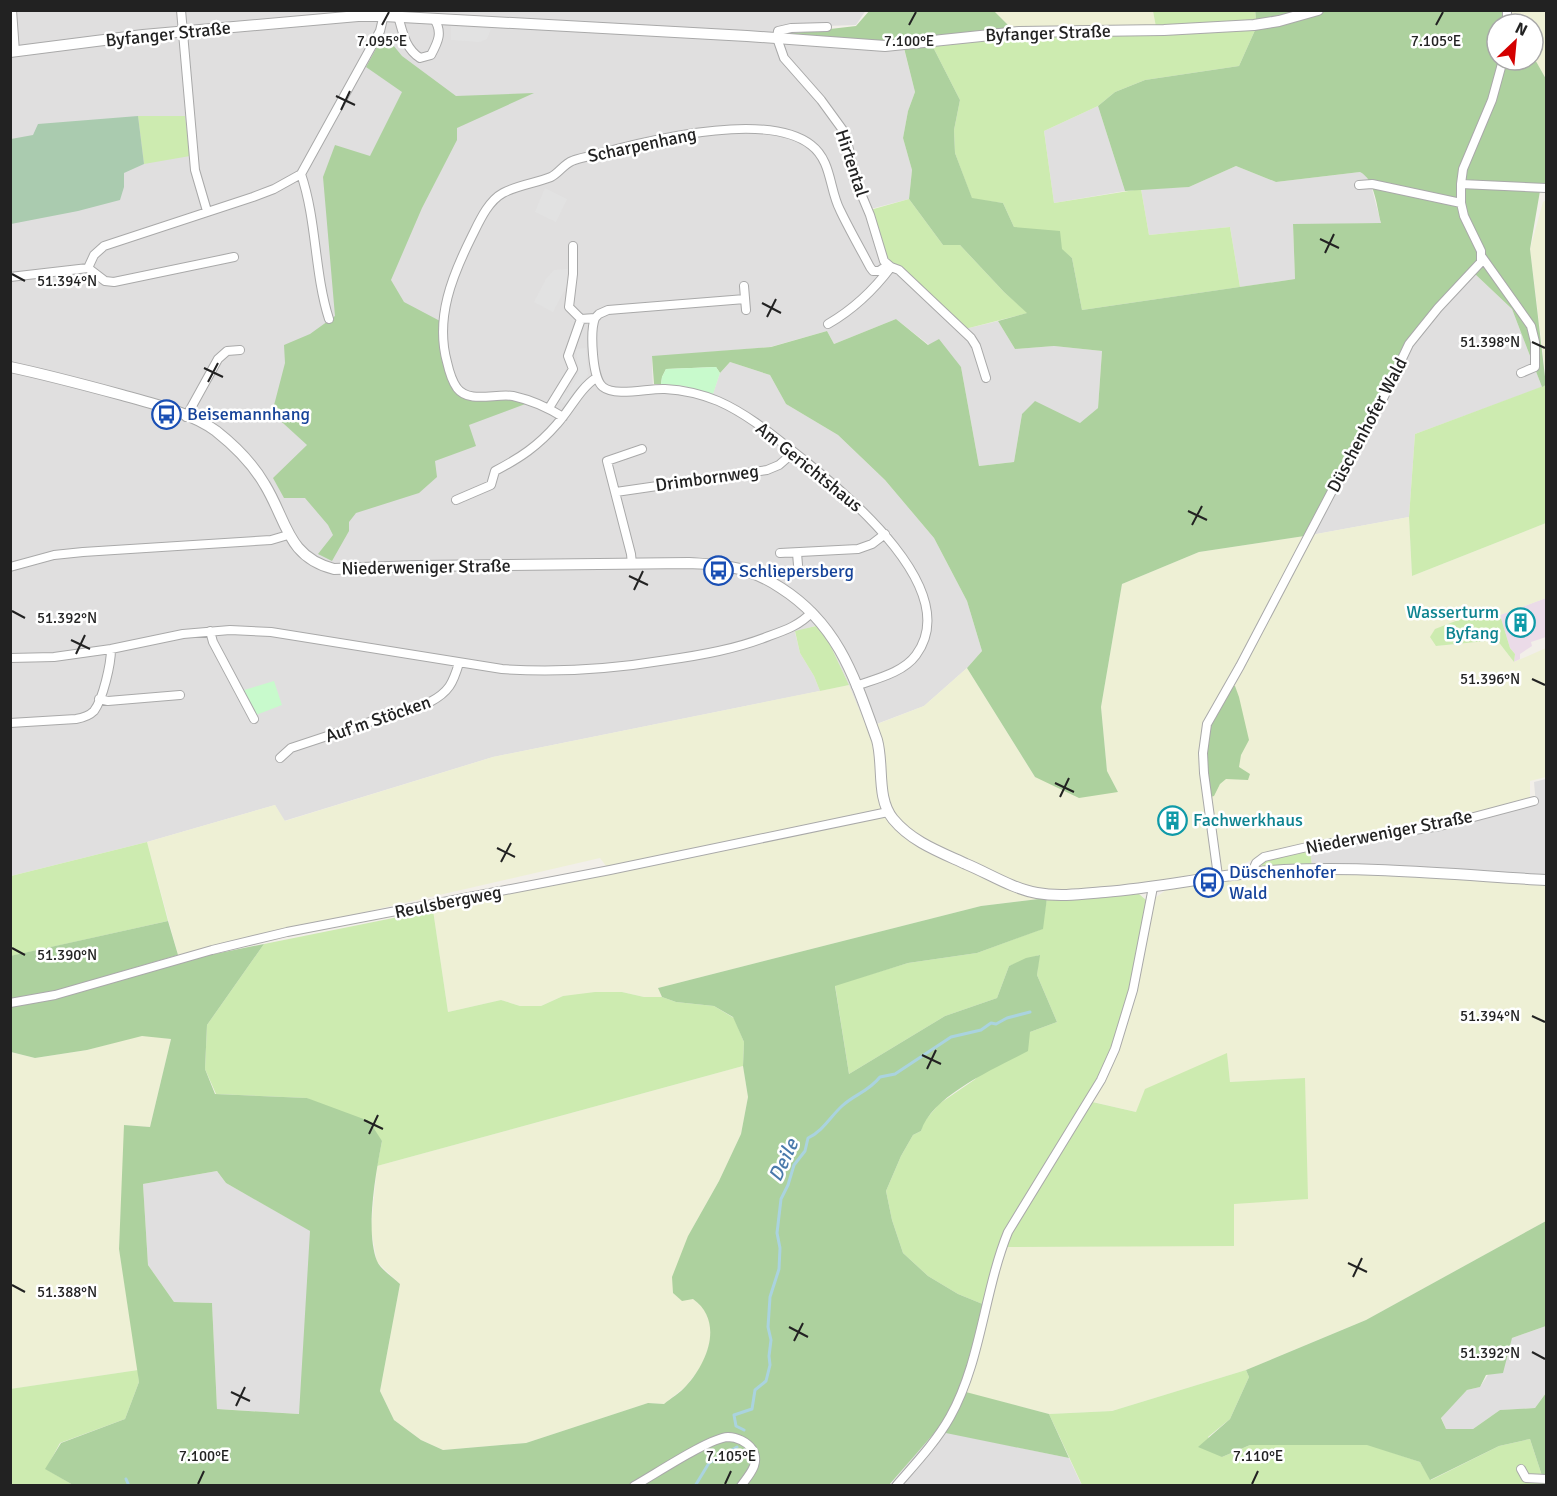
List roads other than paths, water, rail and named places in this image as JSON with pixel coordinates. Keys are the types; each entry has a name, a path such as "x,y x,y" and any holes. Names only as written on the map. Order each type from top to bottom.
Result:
{"street":[{"path":"12,10 13,52"},
{"path":"181,10 195,170 207,212"},
{"name":"Byfanger Straße","path":"13,52 183,32 384,13 434,19 885,46 1018,32 1164,30 1254,25 1279,21 1318,10"},
{"path":"88,268 94,255 104,246 274,189 301,174 380,31 384,13"},
{"path":"398,16 406,42 413,53 420,58 431,55 439,38 439,29 434,19"},
{"name":"Byfanger Straße","path":"777,38 778,31 791,28 827,27"},
{"name":"Hirtental","path":"777,38 784,58 821,100 845,133 857,184 870,215 884,261 889,266"},
{"path":"1500,72 1492,100 1463,169 1461,203 1464,216 1478,240 1482,257 1531,326 1535,342 1535,367 1521,373"},
{"name":"Scharpenhang","path":"549,408 512,396 473,396 458,390 453,382 445,354 442,323 446,301 459,261 479,221 502,193 552,177 570,161 630,145 700,132 765,130 783,133 809,143 825,161 839,209 873,271 889,266"},
{"path":"301,174 307,193 328,319"},
{"path":"1359,185 1372,184 1461,203"},
{"path":"1461,184 1546,188"},
{"path":"573,246 573,274 569,307 581,319 595,318"},
{"path":"10,277 88,268 105,281 114,282 234,257"},
{"name":"Düschenhofer Wald","path":"1218,876 1204,773 1203,753 1207,724 1353,451 1379,407 1409,344 1438,308 1476,270 1482,257"},
{"path":"828,324 845,314 864,298 889,266 899,270 967,333 976,346 986,378"},
{"path":"744,286 746,310"},
{"path":"456,500 491,485 495,471 530,451 563,417 589,383 597,378 592,331 595,318 599,314 608,310 745,298"},
{"path":"563,417 549,408 573,369 568,356 581,319"},
{"path":"186,417 218,358 227,351 240,350"},
{"name":"Niederweniger Straße","path":"10,367 139,400 213,429 254,469 273,500 288,535 308,559 334,569 689,563 731,567 767,579 791,594 812,612 834,638 856,686 880,750 884,801 888,812 908,833 934,850 1029,891 1060,895 1153,887 1252,872 1306,870 1399,871 1546,880"},
{"name":"Am Gerichtshaus","path":"597,378 600,386 608,391 667,389 708,397 730,407 794,452 859,507 885,534 912,572 927,618 926,634 921,647 910,662 899,669 856,686"},
{"path":"632,564 607,461 642,449"},
{"name":"Drimbornweg","path":"616,492 767,470 779,465 794,452"},
{"path":"780,553 863,548 885,534"},
{"path":"10,567 54,555 271,540 288,535"},
{"path":"797,553 798,565"},
{"path":"10,658 54,657 210,631 271,632 459,663 533,671 629,666 716,653 760,640 794,626 805,620 812,612"},
{"path":"210,631 213,642 254,719"},
{"path":"10,723 85,717 93,711 99,699 111,659 111,649"},
{"name":"Auf'm Stöcken","path":"280,758 291,748 437,699 450,687 459,663"},
{"path":"99,699 108,701 180,695"},
{"name":"Niederweniger Straße","path":"1252,872 1258,861 1306,847 1440,826 1534,801"},
{"name":"Reulsbergweg","path":"10,1003 55,995 212,950 287,932 598,872 888,812"},
{"path":"896,1485 933,1442 950,1417 967,1379 998,1259 1008,1232 1095,1090 1111,1059 1133,990 1153,887"},
{"path":"634,1485 710,1443 727,1437 743,1441 754,1452 754,1466 741,1485"},
{"path":"1521,1469 1526,1478 1546,1479"}],"waterway":[{"name":"Deile","path":"744,1430 736,1426 734,1415 752,1409 755,1390 766,1381 770,1365 771,1340 768,1327 770,1297 779,1269 780,1248 777,1233 781,1199 794,1165 805,1151 808,1138 822,1128 842,1106 880,1077 895,1074 951,1037 981,1030 991,1023 996,1024 1007,1018 1030,1012"},
{"name":"Deile","path":"695,1486 709,1463 737,1447"},
{"path":"126,1479 129,1486"}],"place":[{"name":"Beisemannhang","path":"166,414"},
{"name":"Schliepersberg","path":"718,571"},
{"name":"Wasserturm Byfang","path":"1520,622"},
{"name":"Fachwerkhaus","path":"1172,820"},
{"name":"Düschenhofer Wald","path":"1208,882"}]}
